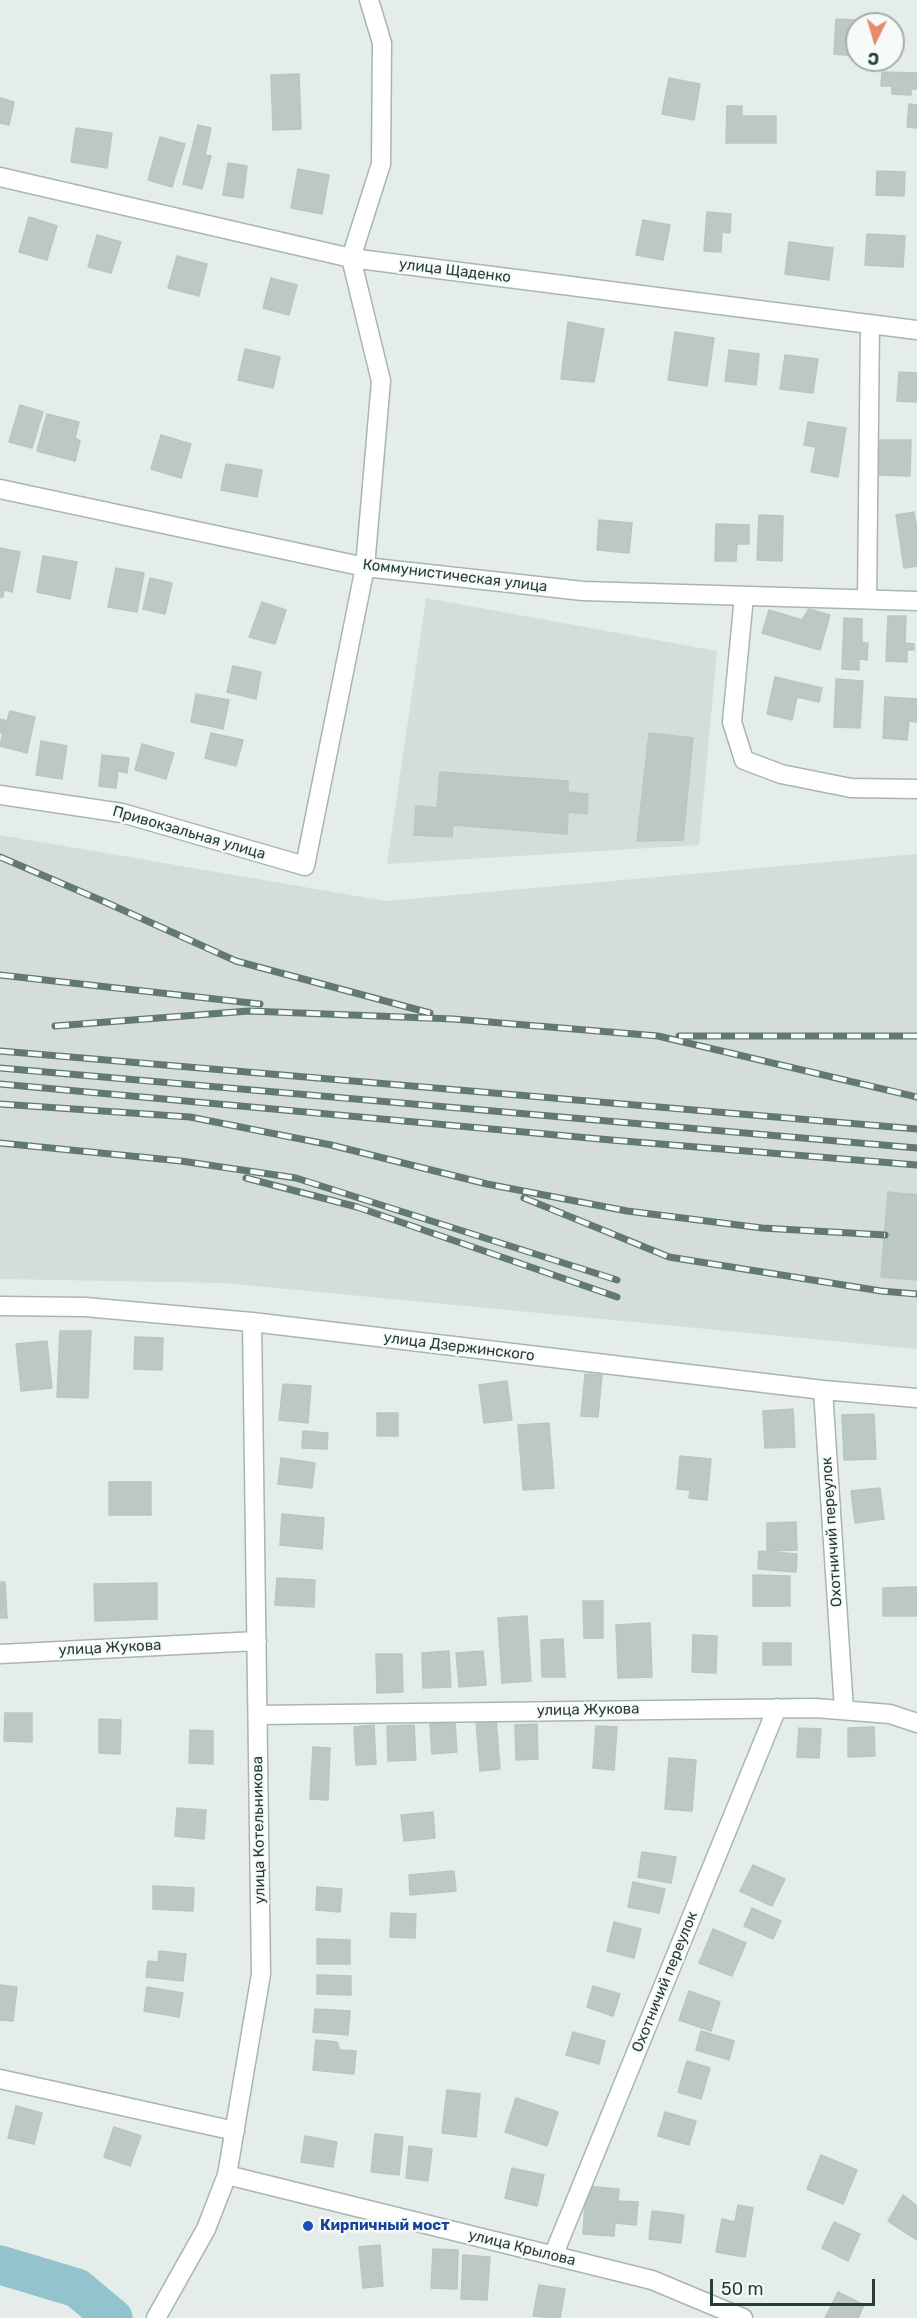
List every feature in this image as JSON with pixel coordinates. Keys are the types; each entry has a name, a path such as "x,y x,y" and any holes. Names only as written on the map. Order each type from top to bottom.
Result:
{"street":[{"path":"365,567 381,381 351,258 381,164 382,43 369,0"},
{"name":"улица Щаденко","path":"0,177 351,258 917,330"},
{"path":"867,599 870,324"},
{"name":"Коммунистическая улица","path":"0,489 365,567 583,591 917,601"},
{"name":"Привокзальная улица","path":"0,795 122,813 305,866 365,567"},
{"path":"744,596 732,722 744,760 781,774 851,788 917,789"},
{"name":"улица Дзержинского","path":"0,1306 85,1307 252,1322 823,1390 917,1398"},
{"name":"улица Котельникова","path":"156,2318 206,2229 227,2175 261,1974 252,1322"},
{"name":"Охотничий переулок","path":"823,1390 844,1710"},
{"name":"улица Жукова","path":"0,1654 257,1641"},
{"name":"Охотничий переулок","path":"553,2256 777,1708"},
{"name":"улица Жукова","path":"258,1714 815,1708 890,1714 917,1723"},
{"path":"0,2079 235,2131"},
{"name":"улица Крылова","path":"227,2175 652,2280 743,2318"}],"shaded area":[{"path":"426,598 717,651 699,845 387,864"},
{"path":"0,835 386,901 917,854 917,1349 224,1283 0,1279"}],"building":[{"path":"836,19 845,19 845,55 834,54"},
{"path":"882,72 917,73 917,89 911,89 911,95 892,94 892,86 881,86"},
{"path":"299,74 301,129 273,130 271,75"},
{"path":"669,78 700,84 694,120 662,114"},
{"path":"0,98 14,102 9,125 0,123"},
{"path":"909,104 917,105 917,128 907,127"},
{"path":"727,106 742,106 742,116 776,116 776,143 726,143"},
{"path":"198,125 211,128 205,155 211,156 202,189 183,184"},
{"path":"76,128 112,133 107,168 71,162"},
{"path":"160,137 185,144 172,187 148,180"},
{"path":"228,163 247,166 243,198 223,195"},
{"path":"298,169 329,175 322,214 291,208"},
{"path":"877,171 905,172 904,196 876,195"},
{"path":"707,212 731,214 730,233 722,232 721,252 704,251"},
{"path":"29,217 57,226 47,260 19,252"},
{"path":"643,220 670,225 663,260 636,255"},
{"path":"867,234 905,236 903,267 865,265"},
{"path":"97,235 121,242 111,273 88,267"},
{"path":"789,242 833,248 829,280 785,274"},
{"path":"177,256 207,264 199,296 168,288"},
{"path":"271,278 297,285 289,315 263,308"},
{"path":"568,322 604,329 594,382 561,379"},
{"path":"675,332 714,338 707,386 668,380"},
{"path":"245,349 280,357 273,388 238,380"},
{"path":"729,350 759,354 756,385 725,381"},
{"path":"785,355 818,359 813,393 780,389"},
{"path":"899,372 917,373 917,402 897,401"},
{"path":"20,405 43,412 32,448 9,442"},
{"path":"47,414 79,422 75,438 80,441 75,461 37,451"},
{"path":"808,422 846,428 838,477 811,472 816,447 804,445"},
{"path":"161,435 191,444 181,478 151,469"},
{"path":"879,440 911,440 910,476 879,475"},
{"path":"226,464 262,470 257,497 221,490"},
{"path":"914,512 917,529 917,566 904,568 896,515"},
{"path":"759,515 783,516 782,561 757,560"},
{"path":"599,520 632,523 629,553 597,550"},
{"path":"716,524 749,525 749,544 737,544 736,561 715,561"},
{"path":"0,548 20,552 12,592 4,590 3,597 0,597"},
{"path":"43,556 77,562 70,599 37,592"},
{"path":"116,568 144,573 137,612 108,607"},
{"path":"150,578 172,583 165,614 143,609"},
{"path":"262,602 286,610 275,644 249,637"},
{"path":"809,609 830,615 820,650 762,633 769,610 802,620"},
{"path":"888,616 906,616 905,643 914,644 914,650 907,650 907,662 886,661"},
{"path":"844,618 862,619 862,643 868,643 867,660 859,659 859,670 842,669"},
{"path":"233,666 261,672 256,699 227,692"},
{"path":"775,677 822,688 819,702 797,697 792,720 767,714"},
{"path":"836,679 863,681 860,728 834,727"},
{"path":"196,694 229,700 223,729 191,722"},
{"path":"885,697 917,699 917,722 909,721 907,740 883,738"},
{"path":"10,711 35,717 27,753 0,746 3,733 0,733 0,719 7,721"},
{"path":"211,733 243,740 236,766 205,758"},
{"path":"649,733 693,738 683,840 637,841"},
{"path":"41,741 67,746 62,779 36,775"},
{"path":"142,744 174,753 166,779 135,770"},
{"path":"102,755 129,758 127,773 118,771 116,788 99,786"},
{"path":"440,772 568,781 568,792 588,794 587,814 568,812 567,834 453,825 452,837 414,835 416,806 437,808"},
{"path":"888,1192 917,1195 917,1280 881,1277"},
{"path":"60,1331 91,1331 88,1398 57,1397"},
{"path":"135,1337 163,1338 162,1370 134,1369"},
{"path":"47,1341 52,1388 21,1391 16,1344"},
{"path":"585,1374 602,1375 598,1417 581,1416"},
{"path":"507,1381 512,1420 484,1423 479,1385"},
{"path":"283,1384 311,1386 308,1423 279,1420"},
{"path":"793,1409 795,1447 765,1448 763,1411"},
{"path":"377,1413 398,1413 398,1436 377,1436"},
{"path":"874,1414 876,1459 844,1460 842,1415"},
{"path":"549,1423 554,1488 523,1490 518,1425"},
{"path":"303,1431 328,1433 327,1449 302,1448"},
{"path":"680,1456 711,1459 707,1500 689,1498 690,1490 677,1489"},
{"path":"281,1458 315,1463 312,1488 278,1484"},
{"path":"109,1482 151,1482 151,1515 109,1515"},
{"path":"880,1488 884,1519 855,1523 851,1491"},
{"path":"282,1514 324,1518 322,1549 280,1545"},
{"path":"796,1522 797,1550 767,1551 767,1523"},
{"path":"759,1551 797,1554 796,1572 758,1569"},
{"path":"753,1575 790,1576 790,1606 753,1606"},
{"path":"277,1578 315,1580 314,1607 275,1605"},
{"path":"0,1582 5,1582 7,1618 0,1618"},
{"path":"157,1583 157,1619 95,1621 94,1584"},
{"path":"917,1587 917,1616 883,1616 883,1588"},
{"path":"583,1601 603,1601 603,1638 584,1638"},
{"path":"527,1616 531,1681 502,1683 498,1618"},
{"path":"650,1623 652,1677 618,1678 616,1625"},
{"path":"693,1635 717,1636 716,1673 692,1672"},
{"path":"563,1639 565,1677 542,1677 541,1640"},
{"path":"763,1643 791,1643 791,1665 763,1665"},
{"path":"449,1651 451,1687 423,1688 422,1653"},
{"path":"483,1651 486,1685 459,1687 456,1653"},
{"path":"376,1654 402,1654 403,1692 377,1693"},
{"path":"5,1713 32,1713 32,1742 4,1741"},
{"path":"496,1718 500,1769 480,1771 476,1720"},
{"path":"99,1719 121,1720 120,1754 99,1753"},
{"path":"455,1722 457,1752 432,1754 430,1724"},
{"path":"537,1724 538,1759 516,1760 515,1725"},
{"path":"374,1725 376,1764 356,1765 354,1727"},
{"path":"414,1725 416,1760 388,1761 387,1726"},
{"path":"596,1726 617,1727 614,1770 593,1768"},
{"path":"874,1727 875,1756 848,1757 848,1728"},
{"path":"799,1728 821,1729 819,1758 797,1757"},
{"path":"190,1730 213,1731 213,1764 189,1763"},
{"path":"313,1747 330,1748 328,1800 310,1799"},
{"path":"669,1758 696,1760 692,1811 665,1809"},
{"path":"177,1808 206,1810 204,1839 175,1836"},
{"path":"433,1812 435,1838 404,1841 401,1815"},
{"path":"642,1852 676,1857 671,1883 638,1877"},
{"path":"753,1865 785,1879 772,1906 740,1891"},
{"path":"454,1871 456,1891 410,1895 409,1875"},
{"path":"633,1882 665,1889 659,1913 628,1907"},
{"path":"153,1886 194,1888 193,1911 153,1909"},
{"path":"317,1887 342,1889 340,1912 316,1910"},
{"path":"752,1908 781,1921 773,1939 744,1926"},
{"path":"391,1913 416,1914 415,1938 390,1937"},
{"path":"614,1922 641,1929 634,1958 607,1951"},
{"path":"713,1929 746,1943 732,1976 699,1963"},
{"path":"317,1939 350,1940 350,1964 317,1964"},
{"path":"159,1951 186,1954 183,1981 146,1977 148,1961 158,1962"},
{"path":"317,1975 351,1976 351,1995 317,1994"},
{"path":"0,1985 17,1987 13,2021 0,2020"},
{"path":"593,1986 620,1994 613,2016 587,2007"},
{"path":"147,1987 183,1993 179,2017 144,2011"},
{"path":"689,1991 720,2002 711,2031 679,2020"},
{"path":"315,2009 350,2011 348,2035 313,2032"},
{"path":"701,2031 734,2041 729,2060 696,2050"},
{"path":"573,2032 605,2041 599,2064 566,2055"},
{"path":"316,2040 337,2042 340,2050 356,2051 354,2074 313,2070"},
{"path":"687,2061 710,2068 701,2099 678,2092"},
{"path":"447,2090 480,2094 476,2137 442,2133"},
{"path":"516,2098 558,2112 547,2146 505,2132"},
{"path":"16,2106 42,2113 34,2144 8,2138"},
{"path":"665,2112 696,2121 689,2145 658,2136"},
{"path":"114,2127 141,2136 130,2166 104,2157"},
{"path":"375,2134 403,2137 399,2175 371,2172"},
{"path":"305,2136 337,2142 333,2167 301,2162"},
{"path":"409,2146 432,2149 428,2181 406,2178"},
{"path":"821,2155 857,2170 843,2204 807,2189"},
{"path":"512,2168 544,2175 537,2206 505,2198"},
{"path":"586,2186 619,2189 618,2201 638,2202 636,2225 615,2223 614,2236 583,2234"},
{"path":"903,2195 917,2206 917,2240 888,2221"},
{"path":"738,2205 753,2208 745,2257 716,2252 722,2219 735,2222"},
{"path":"652,2211 684,2215 681,2243 649,2239"},
{"path":"834,2222 860,2234 848,2261 822,2248"},
{"path":"380,2245 383,2286 363,2288 359,2247"},
{"path":"433,2249 458,2250 457,2289 431,2288"},
{"path":"463,2255 490,2257 487,2300 461,2299"},
{"path":"539,2285 565,2289 560,2318 533,2316"},
{"path":"838,2292 864,2305 858,2318 825,2318"}],"waterway":[{"path":"0,2265 77,2288 113,2318"}],"railway":[{"path":"0,857 236,961 430,1013"},
{"path":"0,975 260,1004"},
{"path":"55,1026 249,1011 453,1019 658,1036 917,1097"},
{"path":"679,1036 917,1036"},
{"path":"0,1051 917,1129"},
{"path":"0,1068 917,1148"},
{"path":"0,1084 611,1140 917,1165"},
{"path":"0,1104 190,1117 331,1145 487,1184 627,1211 762,1228 885,1235"},
{"path":"0,1143 181,1161 296,1178 617,1280"},
{"path":"246,1178 357,1207 617,1297"},
{"path":"524,1198 669,1257 881,1291 917,1294"}],"place":[{"name":"Кирпичный мост","path":"308,2226"}]}
